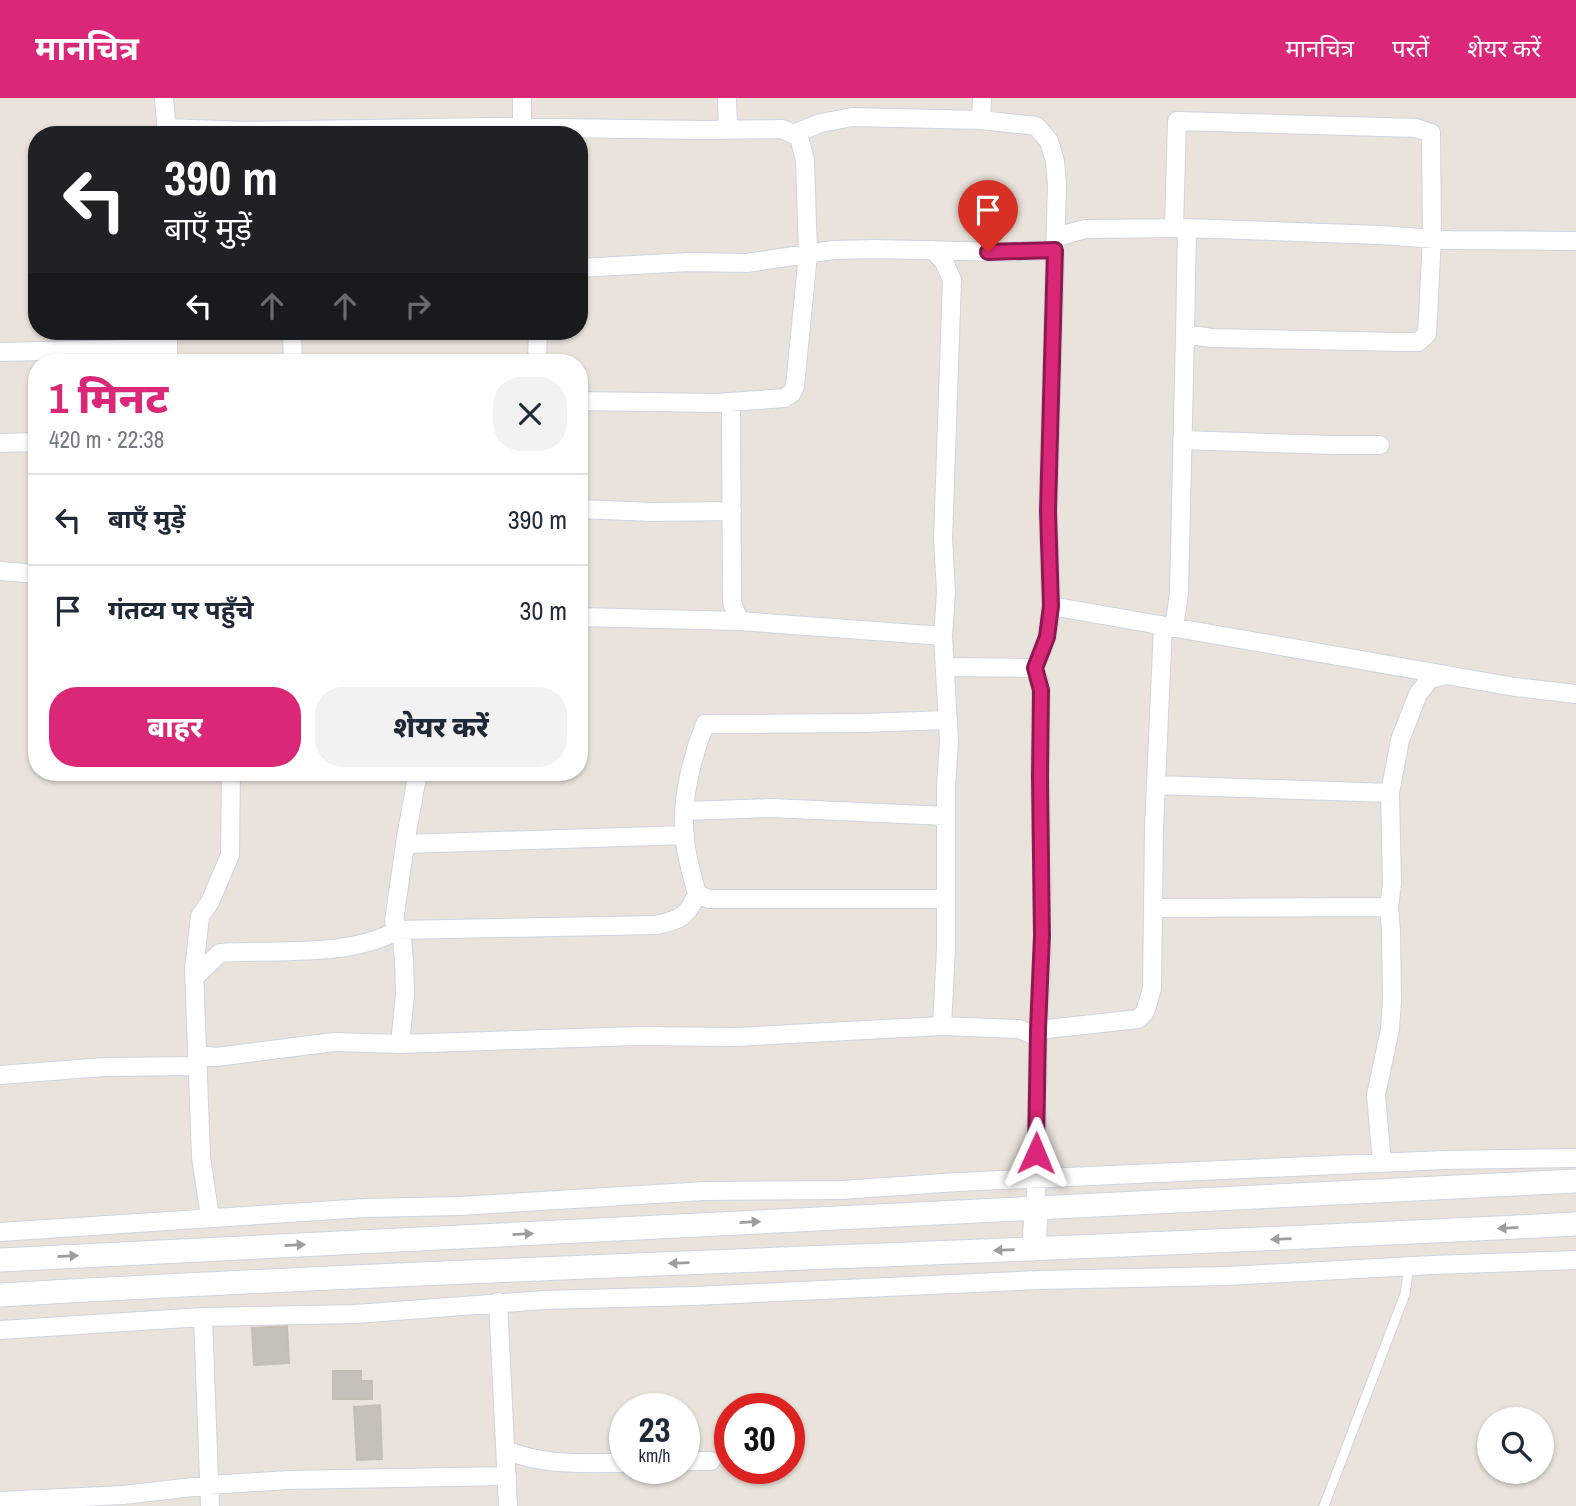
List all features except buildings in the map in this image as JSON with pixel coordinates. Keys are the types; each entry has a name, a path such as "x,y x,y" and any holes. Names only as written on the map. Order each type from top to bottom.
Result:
{"street":[{"path":"164,98 166,126"},
{"path":"522,98 522,126"},
{"path":"727,98 728,129"},
{"path":"981,120 982,98"},
{"path":"793,134 821,122 852,117 981,120 1036,126 1049,141 1055,161 1056,244 1048,511 1051,606 1047,637 1035,668 1041,690 1042,719 1042,936 1034,1249"},
{"path":"0,1075 198,1060 334,1042 400,1044 637,1036 735,1037 942,1026 1019,1029 1038,1034 1138,1019 1145,1012 1152,989 1157,785 1169,626 1179,593 1185,334 1177,121 1416,128 1431,133 1432,239 1427,334 1418,342 1211,338 1185,334"},
{"path":"588,128 782,129 799,137 805,160 808,254 794,386 792,393 785,398 731,402 588,401"},
{"path":"588,268 689,262 747,263 833,250 1004,252 1056,244 1085,229 1180,228 1432,239 1576,241"},
{"path":"933,250 944,262 953,280 943,539 946,592 943,636 947,667 948,720 942,1026"},
{"path":"0,352 168,347"},
{"path":"731,402 732,602 739,621"},
{"path":"1182,440 1381,444"},
{"path":"0,443 28,442"},
{"path":"588,509 733,511"},
{"path":"0,572 28,574"},
{"path":"1051,606 1515,687 1576,694"},
{"path":"588,617 739,621 943,636"},
{"path":"947,667 1035,668"},
{"path":"1382,1163 1376,1095 1390,1029 1390,793 1399,740 1418,694 1430,678 1447,675"},
{"path":"195,977 220,953 359,945 381,940 398,930 657,925 678,920 688,912 696,894 685,835 685,811 699,740 705,724 948,720"},
{"path":"210,1217 201,1157 195,977 197,931 200,916 210,902 230,855 231,781"},
{"path":"400,1044 405,993 402,939 394,921 416,781"},
{"path":"1157,785 1390,793"},
{"path":"685,811 772,808 946,816"},
{"path":"405,844 685,835"},
{"path":"696,894 709,899 730,900 946,899"},
{"path":"1153,908 1389,907"},
{"path":"0,1233 210,1217 365,1208 460,1206 705,1191 842,1190 1036,1178 1382,1163 1576,1158"},
{"path":"0,1260 1576,1181"},
{"path":"0,1295 220,1282 1576,1224"},
{"path":"0,1330 204,1317 355,1314 498,1302 606,1297 694,1296 1039,1280 1214,1277 1576,1260"},
{"path":"498,1302 508,1506"},
{"path":"204,1317 210,1506"},
{"path":"506,1450 527,1458 565,1463 609,1463"},
{"path":"700,1461 711,1461"},
{"path":"0,1501 288,1480 507,1476"}],"lane":[{"path":"1324,1506 1405,1294 1409,1266"}],"route":[{"path":"988,252 1055,250 1048,511 1051,606 1047,637 1035,668 1041,690 1042,719 1042,936 1036,1153"}]}
